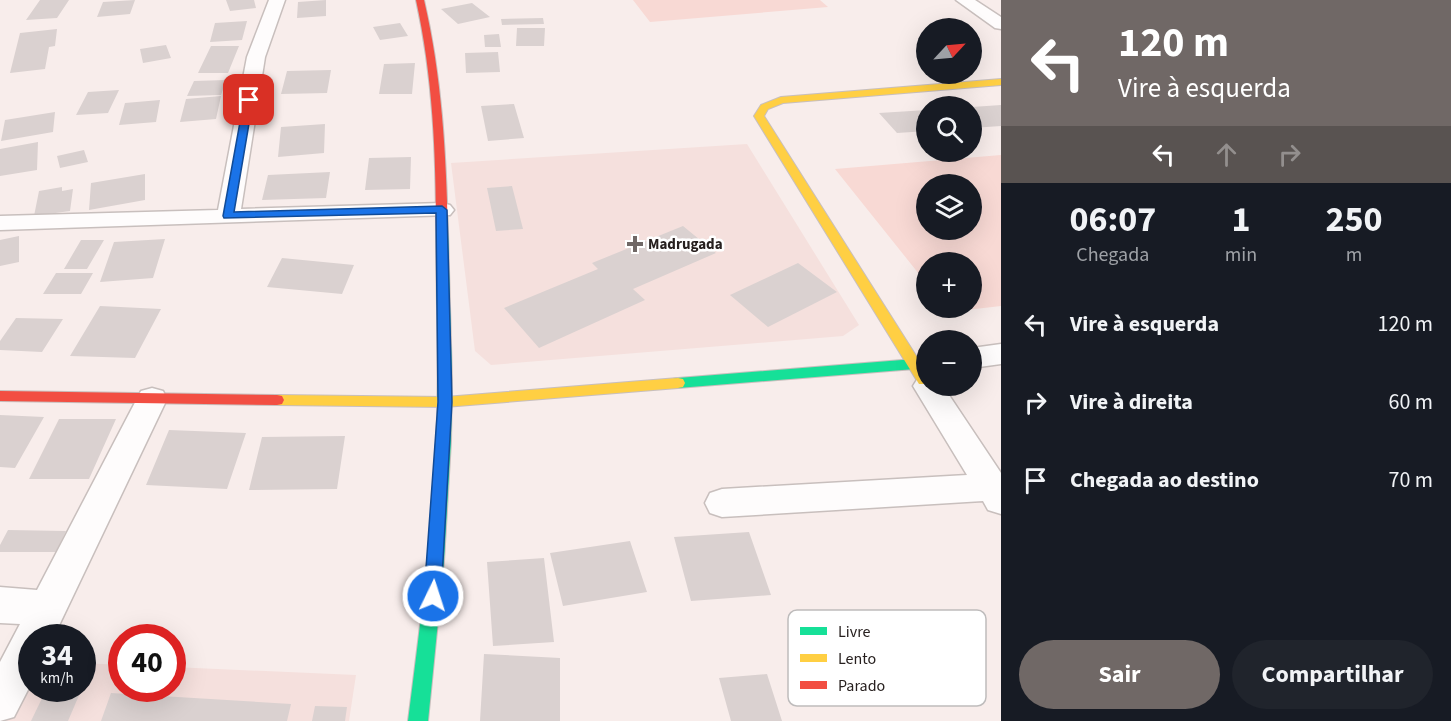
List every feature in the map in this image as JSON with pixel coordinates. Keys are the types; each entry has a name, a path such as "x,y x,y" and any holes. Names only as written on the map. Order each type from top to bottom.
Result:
{"street":[{"path":"228,216 256,57 277,0"},
{"path":"418,721 431,618 445,402 442,210 435,72 432,42 420,0"},
{"path":"964,0 1001,24"},
{"path":"916,361 759,116 760,112 764,106 781,100 1001,82"},
{"path":"0,223 442,210"},
{"path":"982,357 1001,354"},
{"path":"0,396 445,402 916,374"},
{"path":"937,396 996,494"},
{"path":"40,624 152,399"},
{"path":"722,503 894,491 996,494"},
{"path":"0,605 29,624"},
{"path":"0,703 18,667"}],"shaded area":[{"path":"633,0 820,0 828,7 650,22"},
{"name":"Madrugada","path":"747,144 859,325 843,336 491,365 475,351 451,163"},
{"path":"1001,155 1001,306 982,308 982,252 916,252 916,270 835,169 918,162 982,162 982,157"},
{"path":"96,664 108,664 108,702 186,702 186,668 356,675 349,721 0,721 18,684 18,702 96,702"}],"building":[{"path":"40,0 69,0 57,18 26,20"},
{"path":"135,0 130,14 97,17 103,2"},
{"path":"226,0 254,0 256,8 230,11"},
{"path":"326,0 326,16 297,18 298,2"},
{"path":"472,3 490,17 458,24 441,9"},
{"path":"543,18 544,24 502,25 501,19"},
{"path":"247,21 242,40 210,42 215,23"},
{"path":"400,23 408,36 380,40 373,27"},
{"path":"517,28 545,28 544,46 516,46"},
{"path":"57,29 55,46 49,47 45,69 10,73 20,33"},
{"path":"499,34 501,47 485,47 484,35"},
{"path":"166,45 171,58 143,63 140,49"},
{"path":"211,46 239,46 228,73 198,73"},
{"path":"498,52 500,72 466,73 465,53"},
{"path":"415,63 412,94 379,94 384,64"},
{"path":"331,70 327,93 281,94 287,71"},
{"path":"226,80 221,95 187,96 194,81"},
{"path":"119,90 108,113 76,115 88,92"},
{"path":"221,96 216,119 180,122 186,99"},
{"path":"160,100 156,122 119,125 125,103"},
{"path":"514,104 524,138 488,141 481,106"},
{"path":"1001,105 1001,126 982,127 982,106"},
{"path":"916,111 916,132 897,133 879,113"},
{"path":"55,112 53,132 1,141 5,120"},
{"path":"325,124 324,153 278,157 281,127"},
{"path":"38,142 37,170 0,176 0,149"},
{"path":"84,150 88,162 60,168 57,156"},
{"path":"411,157 410,189 365,190 369,158"},
{"path":"330,172 326,198 262,200 268,175"},
{"path":"145,174 145,200 89,210 91,183"},
{"path":"512,186 523,229 496,231 487,188"},
{"path":"62,187 62,191 73,189 70,211 34,216 39,191"},
{"path":"683,226 716,253 633,289 645,300 539,348 504,308 598,269 592,263"},
{"path":"19,236 19,262 0,266 0,240"},
{"path":"165,239 153,278 100,282 114,242"},
{"path":"81,240 104,240 87,269 64,269"},
{"path":"282,258 354,265 342,294 267,287"},
{"path":"798,263 837,292 768,327 730,295"},
{"path":"56,273 93,273 81,294 43,294"},
{"path":"100,306 161,309 135,358 70,356"},
{"path":"16,318 63,319 42,352 0,350 0,341"},
{"path":"0,415 44,417 15,468 0,467"},
{"path":"59,419 116,419 89,479 29,479"},
{"path":"169,430 246,433 227,489 146,485"},
{"path":"345,436 337,489 249,490 262,437"},
{"path":"8,530 66,531 56,552 0,552 0,545"},
{"path":"749,532 771,595 691,601 674,537"},
{"path":"630,541 647,592 563,606 550,553"},
{"path":"544,558 554,642 493,646 487,562"},
{"path":"484,654 560,658 560,721 480,721"},
{"path":"767,674 782,721 731,721 719,678"},
{"path":"186,698 291,704 287,721 101,721 108,701 186,702"},
{"path":"40,702 76,702 68,721 31,721"},
{"path":"315,706 347,707 345,721 312,721"}],"traffic: fast":[{"path":"418,721 436,561 444,441 442,232"},
{"path":"678,383 916,364"}],"traffic: slow":[{"path":"916,367 759,116 764,107 781,100 1001,82"},
{"path":"277,400 445,402 678,383"}],"traffic: jam":[{"path":"420,0 432,57 435,86 440,144 442,232"},
{"path":"0,396 277,400"}],"place":[{"name":"Madrugada","path":"635,244"}],"route":[{"path":"249,100 228,216 442,210 445,402 433,596"}]}
